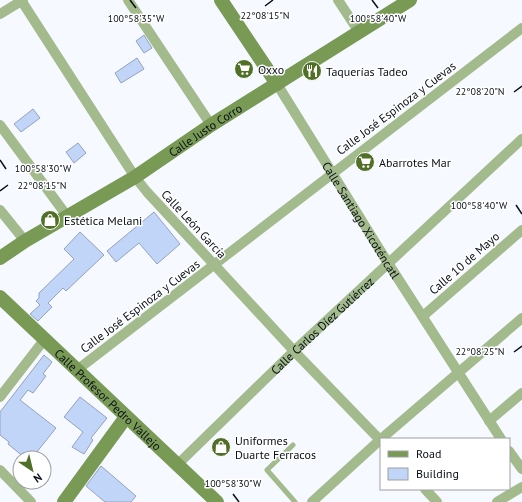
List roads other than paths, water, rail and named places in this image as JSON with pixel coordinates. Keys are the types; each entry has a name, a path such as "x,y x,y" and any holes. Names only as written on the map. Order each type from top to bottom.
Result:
{"street":[{"path":"0,14 22,0"},
{"name":"Calle León García","path":"22,0 146,192 294,351 380,439"},
{"path":"128,0 210,125"},
{"name":"Calle Santiago Xicoténcatl","path":"222,0 333,172 388,263 500,438"},
{"path":"338,0 359,32"},
{"name":"Calle Justo Corro","path":"0,258 25,241 135,177 210,125 410,0"},
{"name":"Calle José Espinoza y Cuevas","path":"77,370 522,28"},
{"path":"0,125 67,216"},
{"name":"Calle Carlos Díez Gutiérrez","path":"178,464 294,351 522,139"},
{"path":"0,210 25,241"},
{"name":"Calle 10 de Mayo","path":"423,316 522,230"},
{"name":"Calle Profesor Pedro Vallejo","path":"0,297 217,502"},
{"path":"383,438 522,318"},
{"path":"0,397 44,340"},
{"path":"0,380 8,387"},
{"path":"489,422 522,393"},
{"path":"64,502 126,417"},
{"path":"312,502 380,441"},
{"path":"510,452 522,469"},
{"path":"0,470 31,502"},
{"path":"497,502 522,487"},
{"path":"426,490 437,502"}],"lane":[{"path":"294,445 267,470 295,502"}],"place":[{"name":"Oxxo","path":"244,69"},
{"name":"Taquerías Tadeo","path":"312,71"},
{"name":"Abarrotes Mar","path":"365,162"},
{"name":"Estética Melani","path":"50,220"},
{"name":"Uniformes Duarte Ferracos","path":"221,447"}]}
